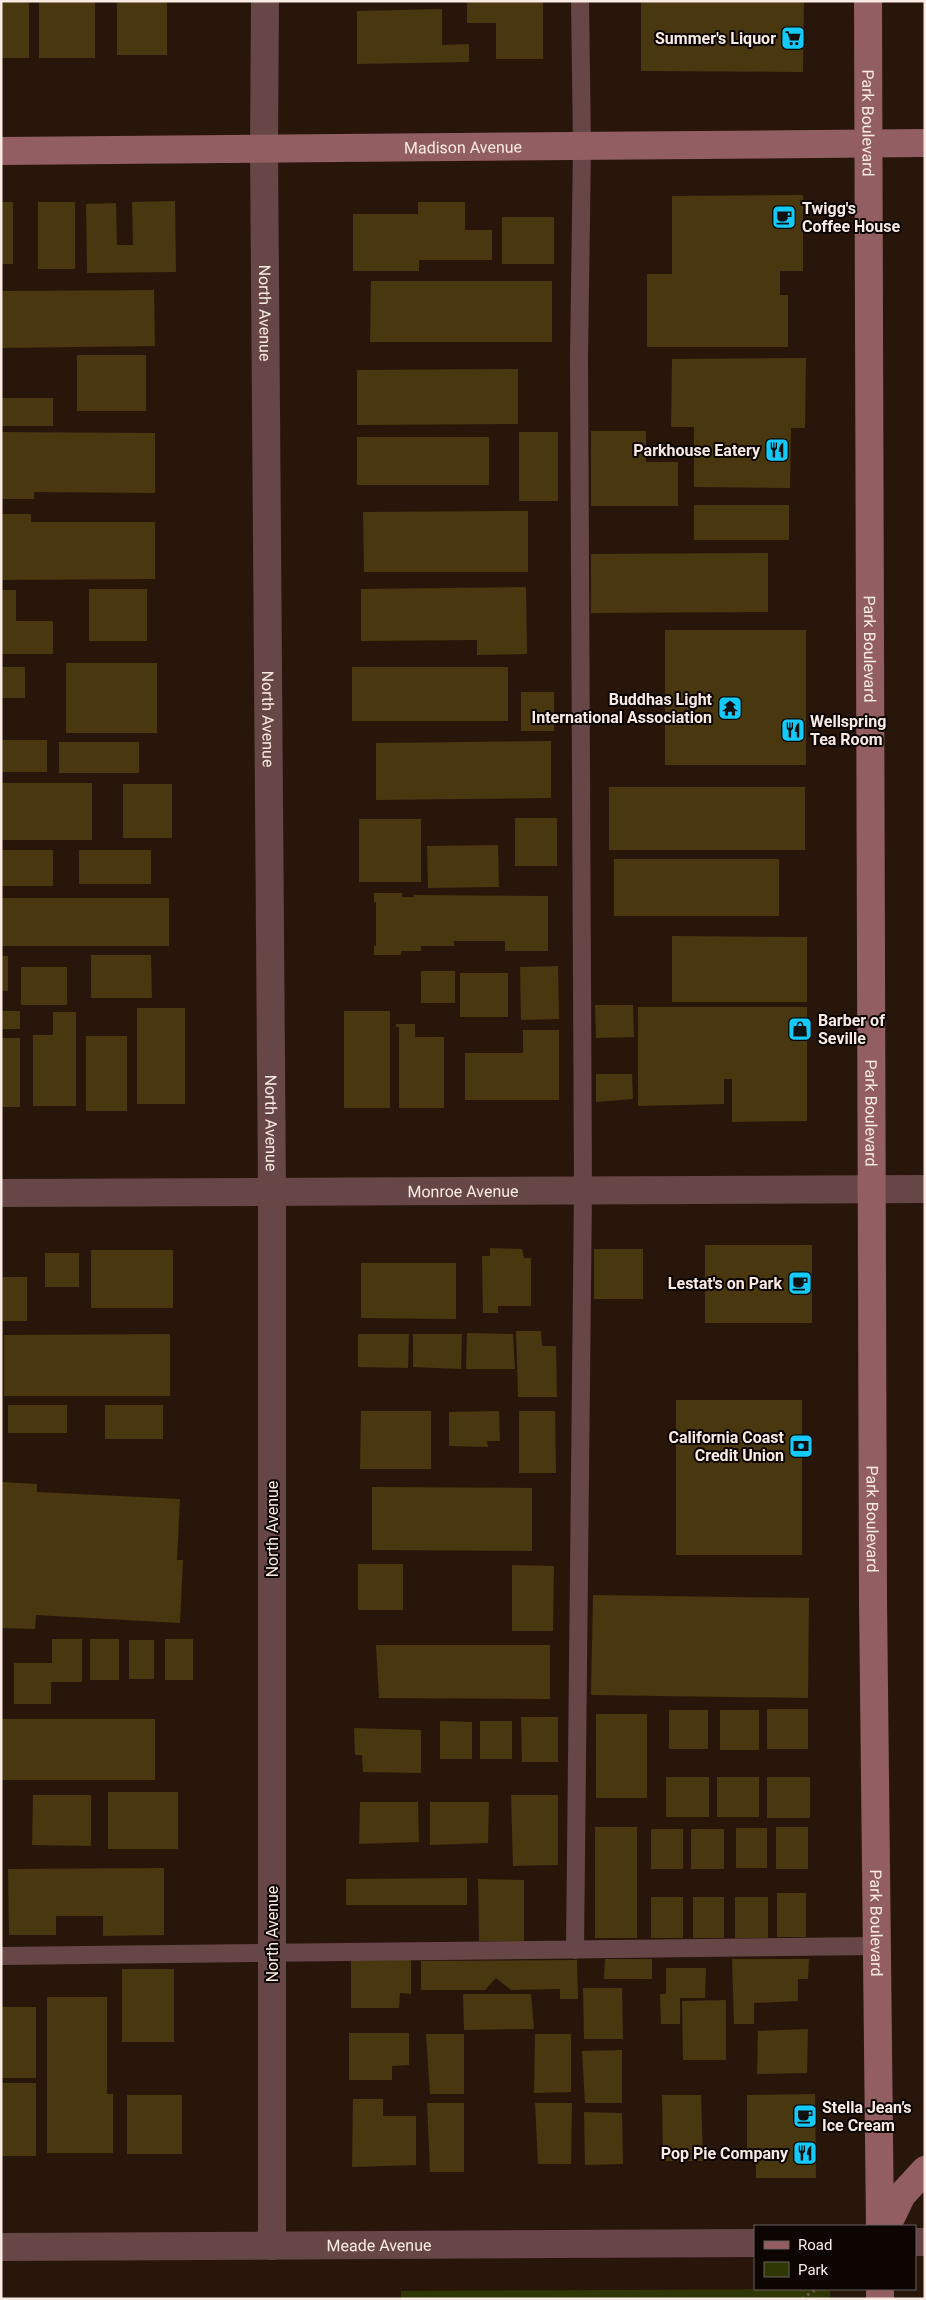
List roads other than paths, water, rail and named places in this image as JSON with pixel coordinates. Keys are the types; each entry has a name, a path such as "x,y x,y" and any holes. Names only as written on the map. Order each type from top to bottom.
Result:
{"main road":[{"name":"Park Boulevard","path":"868,1 873,1599 880,2225"},
{"name":"Madison Avenue","path":"1,151 925,143"},
{"path":"887,2225 902,2195 925,2170"}],"street":[{"name":"North Avenue","path":"265,1 264,149 272,1192 272,2246"},
{"name":"Monroe Avenue","path":"1,1192 925,1189"},
{"name":"Meade Avenue","path":"1,2247 754,2243"}],"lane":[{"path":"575,1950 583,1190 579,368 582,146 580,1"},
{"path":"1,1956 877,1946"}],"place":[{"name":"Summer's Liquor","path":"793,38"},
{"name":"Twigg's Coffee House","path":"784,217"},
{"name":"Parkhouse Eatery","path":"777,450"},
{"name":"Buddhas Light International Association","path":"730,708"},
{"name":"Wellspring Tea Room","path":"793,730"},
{"name":"Barber of Seville","path":"800,1029"},
{"name":"Lestat's on Park","path":"800,1283"},
{"name":"California Coast Credit Union","path":"801,1446"},
{"name":"Stella Jean’s Ice Cream","path":"805,2116"},
{"name":"Pop Pie Company","path":"805,2153"}]}
